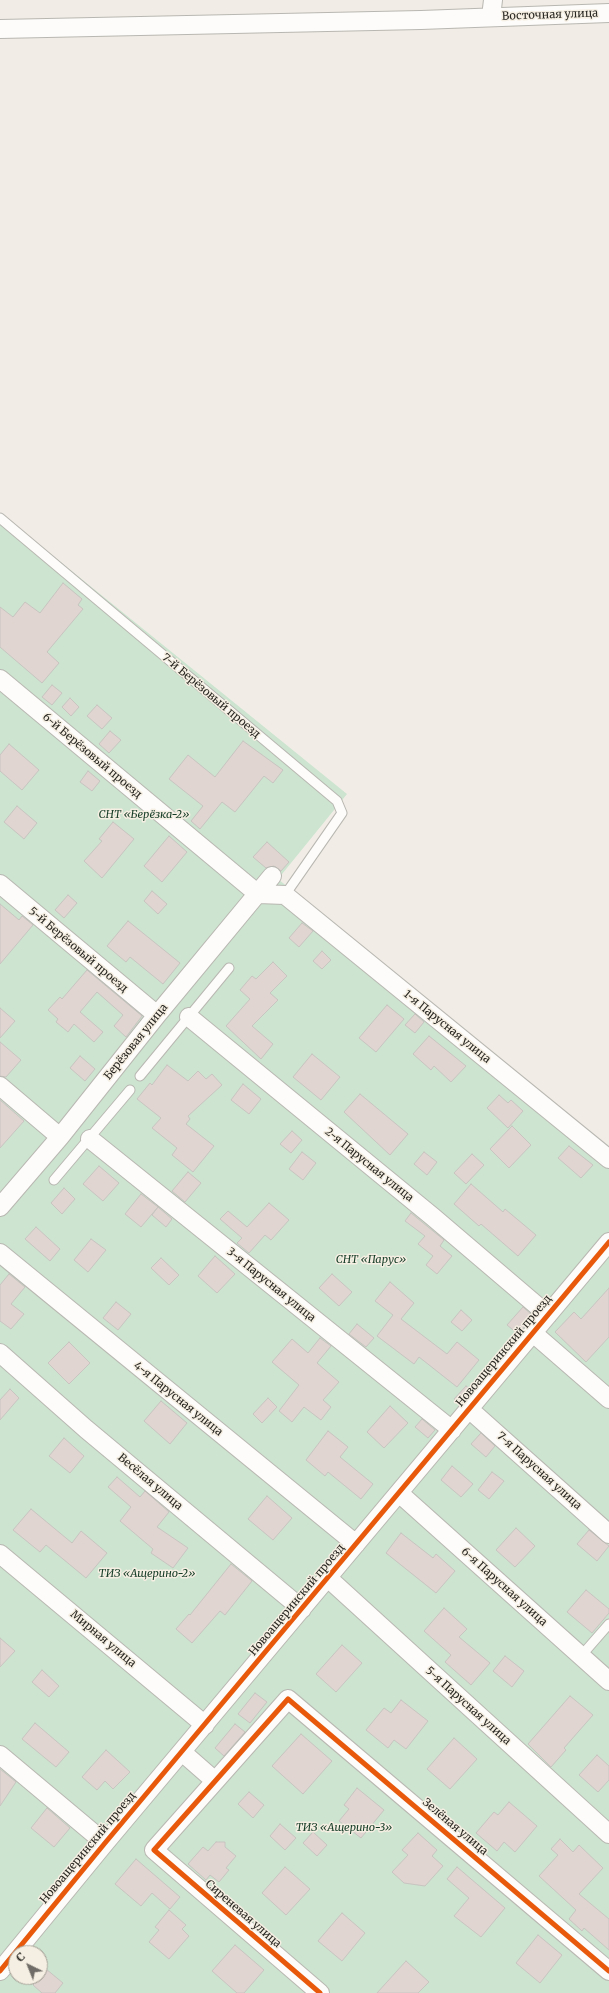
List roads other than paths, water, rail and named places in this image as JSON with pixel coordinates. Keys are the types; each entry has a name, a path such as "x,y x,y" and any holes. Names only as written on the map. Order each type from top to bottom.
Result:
{"street":[{"name":"Восточная улица","path":"0,30 492,9 609,13"},
{"name":"6-й Берёзовый проезд","path":"0,679 258,894"},
{"name":"Берёзовая улица","path":"0,1207 60,1137 157,1015 272,876"},
{"name":"5-й Берёзовый проезд","path":"0,884 157,1015"},
{"path":"258,894 285,895"},
{"name":"1-я Парусная улица","path":"285,895 609,1159"},
{"name":"2-я Парусная улица","path":"189,1017 433,1217 548,1315"},
{"path":"0,1086 60,1137"},
{"name":"3-я Парусная улица","path":"90,1139 452,1430"},
{"name":"Новоащеринский проезд","path":"0,1970 609,1242"},
{"name":"4-я Парусная улица","path":"0,1253 356,1544"},
{"path":"533,1332 609,1399"},
{"name":"Весёлая улица","path":"0,1353 86,1429 302,1609"},
{"name":"7-я Парусная улица","path":"469,1409 609,1534"},
{"name":"6-я Парусная улица","path":"399,1493 609,1682"},
{"name":"Мирная улица","path":"0,1554 205,1724"},
{"name":"5-я Парусная улица","path":"328,1578 609,1834"},
{"name":"Зелёная улица","path":"214,1780 288,1699 609,1971"},
{"path":"182,1752 214,1780"},
{"path":"0,1755 105,1843"},
{"name":"Сиреневая улица","path":"214,1780 154,1850 320,1993"}],"lane":[{"name":"7-й Берёзовый проезд","path":"0,518 337,801 342,813 285,895"},
{"path":"140,1076 228,968"},
{"path":"54,1180 130,1090"},
{"path":"581,1656 609,1624"}],"park label":[{"name":"СНТ «Берёзка-2»","path":"144,815"},
{"name":"СНТ «Парус»","path":"371,1260"},
{"name":"ТИЗ «Ащерино-2»","path":"147,1574"},
{"name":"ТИЗ «Ащерино-3»","path":"344,1828"}]}
